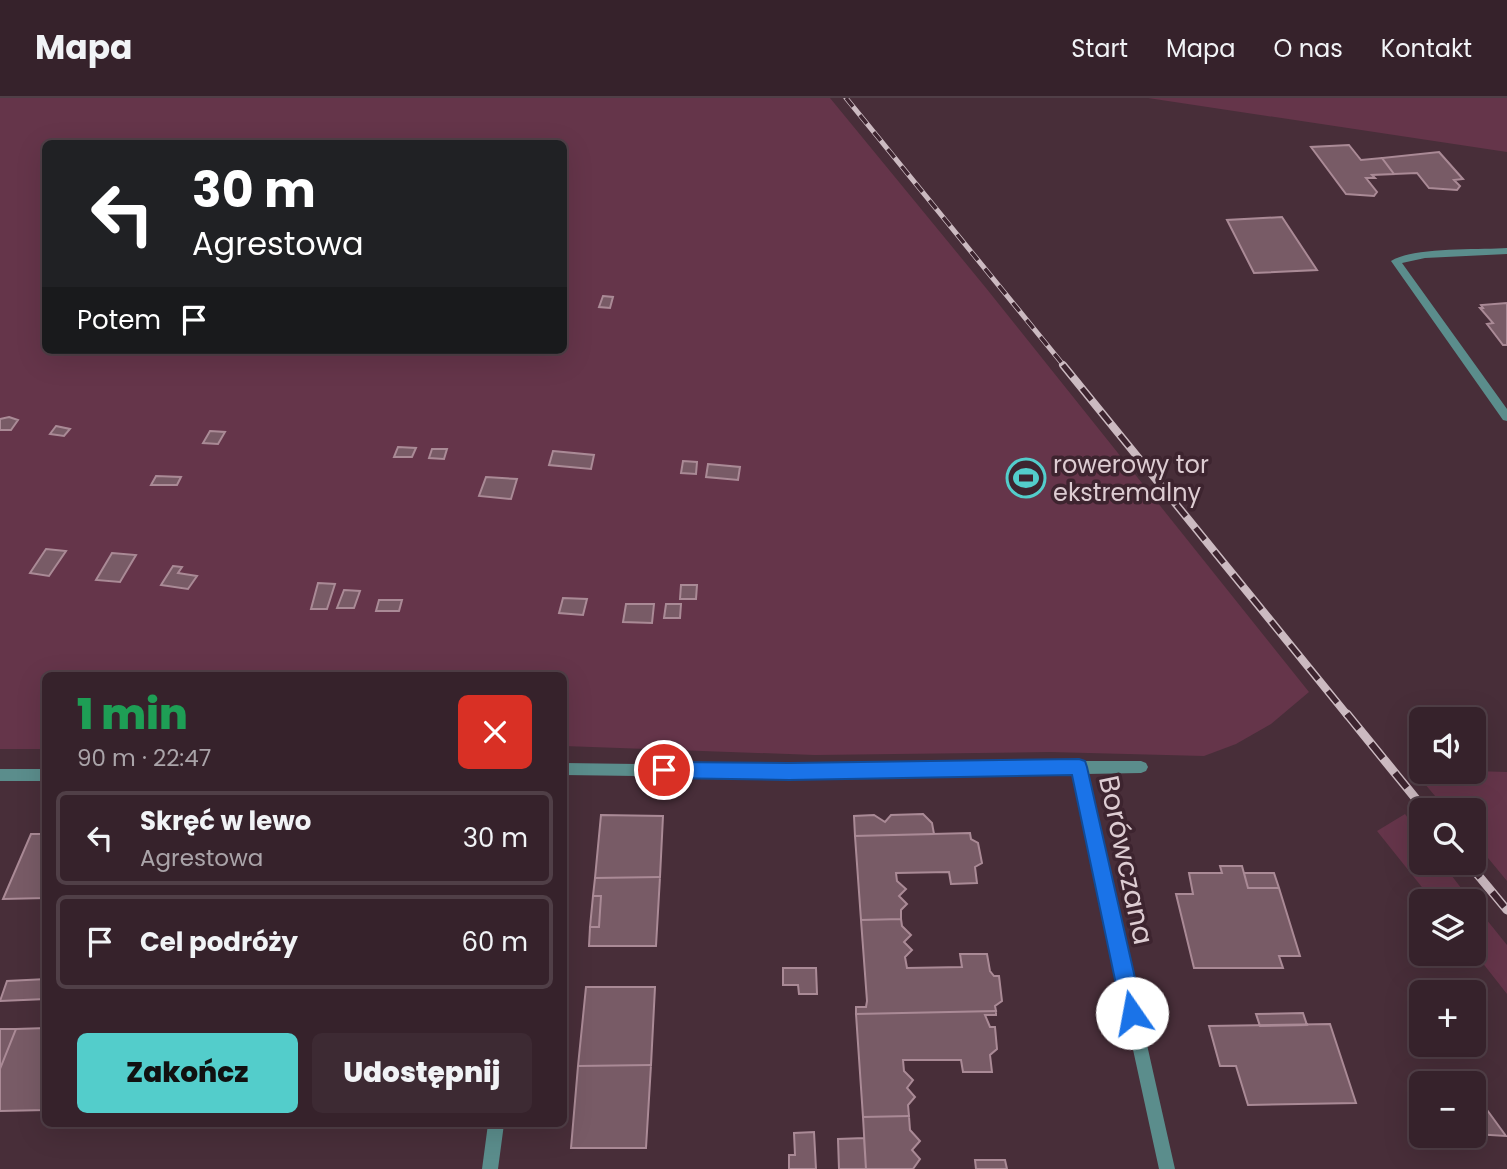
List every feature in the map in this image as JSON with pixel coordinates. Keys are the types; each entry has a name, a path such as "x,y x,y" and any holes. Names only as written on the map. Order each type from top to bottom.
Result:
{"street":[{"path":"1507,251 1425,255 1396,261 1507,416"},
{"name":"Borówczana","path":"1079,767 1167,1169"},
{"path":"567,769 789,772 1141,767"},
{"path":"0,775 42,775"},
{"path":"490,1169 496,1127"}],"shaded area":[{"path":"0,98 830,98 986,288 1309,692 1271,724 1236,744 1204,756 1050,752 815,755 567,746 567,672 42,672 42,749 0,749"},
{"path":"1148,98 1507,98 1507,152"},
{"path":"1486,771 1507,772 1507,881 1486,856 1486,798 1437,798 1425,784 1486,784"},
{"path":"1405,814 1409,819 1409,871 1377,831"},
{"path":"1412,875 1451,875 1462,889 1423,889"},
{"path":"1486,919 1507,945 1507,994 1485,966"}],"building":[{"path":"1349,145 1361,160 1382,158 1394,174 1372,175 1375,178 1366,178 1377,192 1374,196 1346,194 1311,147"},
{"path":"1439,152 1463,179 1454,180 1460,186 1457,190 1429,188 1417,173 1394,174 1382,158"},
{"path":"1282,217 1317,270 1254,273 1227,220"},
{"path":"603,296 613,297 610,308 599,307"},
{"path":"1507,303 1507,345 1503,345 1487,324 1493,323 1480,308 1483,308 1481,305"},
{"path":"9,417 18,420 11,430 0,430 0,419"},
{"path":"56,426 70,429 64,436 50,434"},
{"path":"210,431 225,432 218,444 203,443"},
{"path":"398,447 416,448 412,457 394,457"},
{"path":"432,449 447,449 444,459 429,458"},
{"path":"553,451 594,455 591,469 549,465"},
{"path":"683,461 697,462 696,474 681,473"},
{"path":"708,464 740,467 738,480 706,477"},
{"path":"156,476 181,477 177,485 151,485"},
{"path":"486,477 517,479 511,499 479,496"},
{"path":"46,549 66,551 49,576 30,573"},
{"path":"112,553 136,555 120,582 96,580"},
{"path":"173,566 182,567 178,573 197,576 188,589 161,585"},
{"path":"318,583 335,584 327,609 311,609"},
{"path":"681,585 697,585 696,599 680,599"},
{"path":"344,590 360,591 354,608 337,608"},
{"path":"563,598 587,599 583,615 559,613"},
{"path":"379,600 402,600 399,611 376,611"},
{"path":"626,604 654,604 652,623 623,622"},
{"path":"666,604 681,604 680,618 664,618"},
{"path":"923,814 932,823 934,834 855,836 854,816 874,815 885,822 891,815"},
{"path":"601,815 663,816 660,877 595,878"},
{"path":"970,833 971,839 978,843 982,863 975,867 977,883 951,884 949,872 896,873 897,881 906,889 899,896 907,904 901,910 901,919 861,920 855,836"},
{"path":"31,834 42,834 42,898 3,899"},
{"path":"1220,866 1242,866 1248,888 1279,888 1300,956 1279,956 1283,968 1194,968 1176,894 1193,894 1189,873 1222,873"},
{"path":"1244,873 1274,873 1279,888 1248,888"},
{"path":"660,877 656,946 589,946 590,927 599,927 601,896 593,896 595,878"},
{"path":"593,896 601,896 599,927 590,927"},
{"path":"901,919 902,926 911,935 904,942 912,950 905,957 907,968 962,967 960,954 987,954 990,971 994,976 999,976 1002,1001 995,1006 996,1011 856,1014 856,1007 866,1007 867,1001 861,920"},
{"path":"783,968 816,968 817,994 799,994 798,985 783,985"},
{"path":"42,979 42,999 0,1001 7,981"},
{"path":"586,987 655,987 651,1065 578,1066"},
{"path":"996,1011 996,1015 985,1015 990,1027 995,1027 997,1049 990,1055 992,1072 963,1072 961,1060 903,1060 904,1071 913,1080 907,1088 915,1097 908,1105 909,1116 863,1117 856,1014"},
{"path":"1303,1013 1307,1025 1260,1026 1256,1014"},
{"path":"1330,1024 1356,1103 1248,1105 1236,1066 1220,1066 1209,1026"},
{"path":"42,1028 42,1110 0,1111 0,1069 16,1029"},
{"path":"0,1029 16,1029 0,1069"},
{"path":"651,1065 646,1148 571,1148 578,1066"},
{"path":"1486,1108 1506,1136 1486,1135"},
{"path":"909,1116 910,1130 920,1141 912,1150 920,1159 913,1169 866,1169 863,1117"},
{"path":"814,1132 816,1169 789,1169 789,1155 795,1155 794,1133"},
{"path":"864,1138 866,1169 839,1169 838,1139"},
{"path":"975,1160 1005,1160 1007,1169 976,1169"}],"railway":[{"path":"846,98 1065,367"},
{"path":"1063,365 1348,716"},
{"path":"1347,714 1415,798"},
{"path":"1478,875 1507,910"}],"place":[{"name":"rowerowy tor ekstremalny","path":"1026,478"}],"route":[{"path":"664,770 789,772 1079,767 1132,1013"}]}
